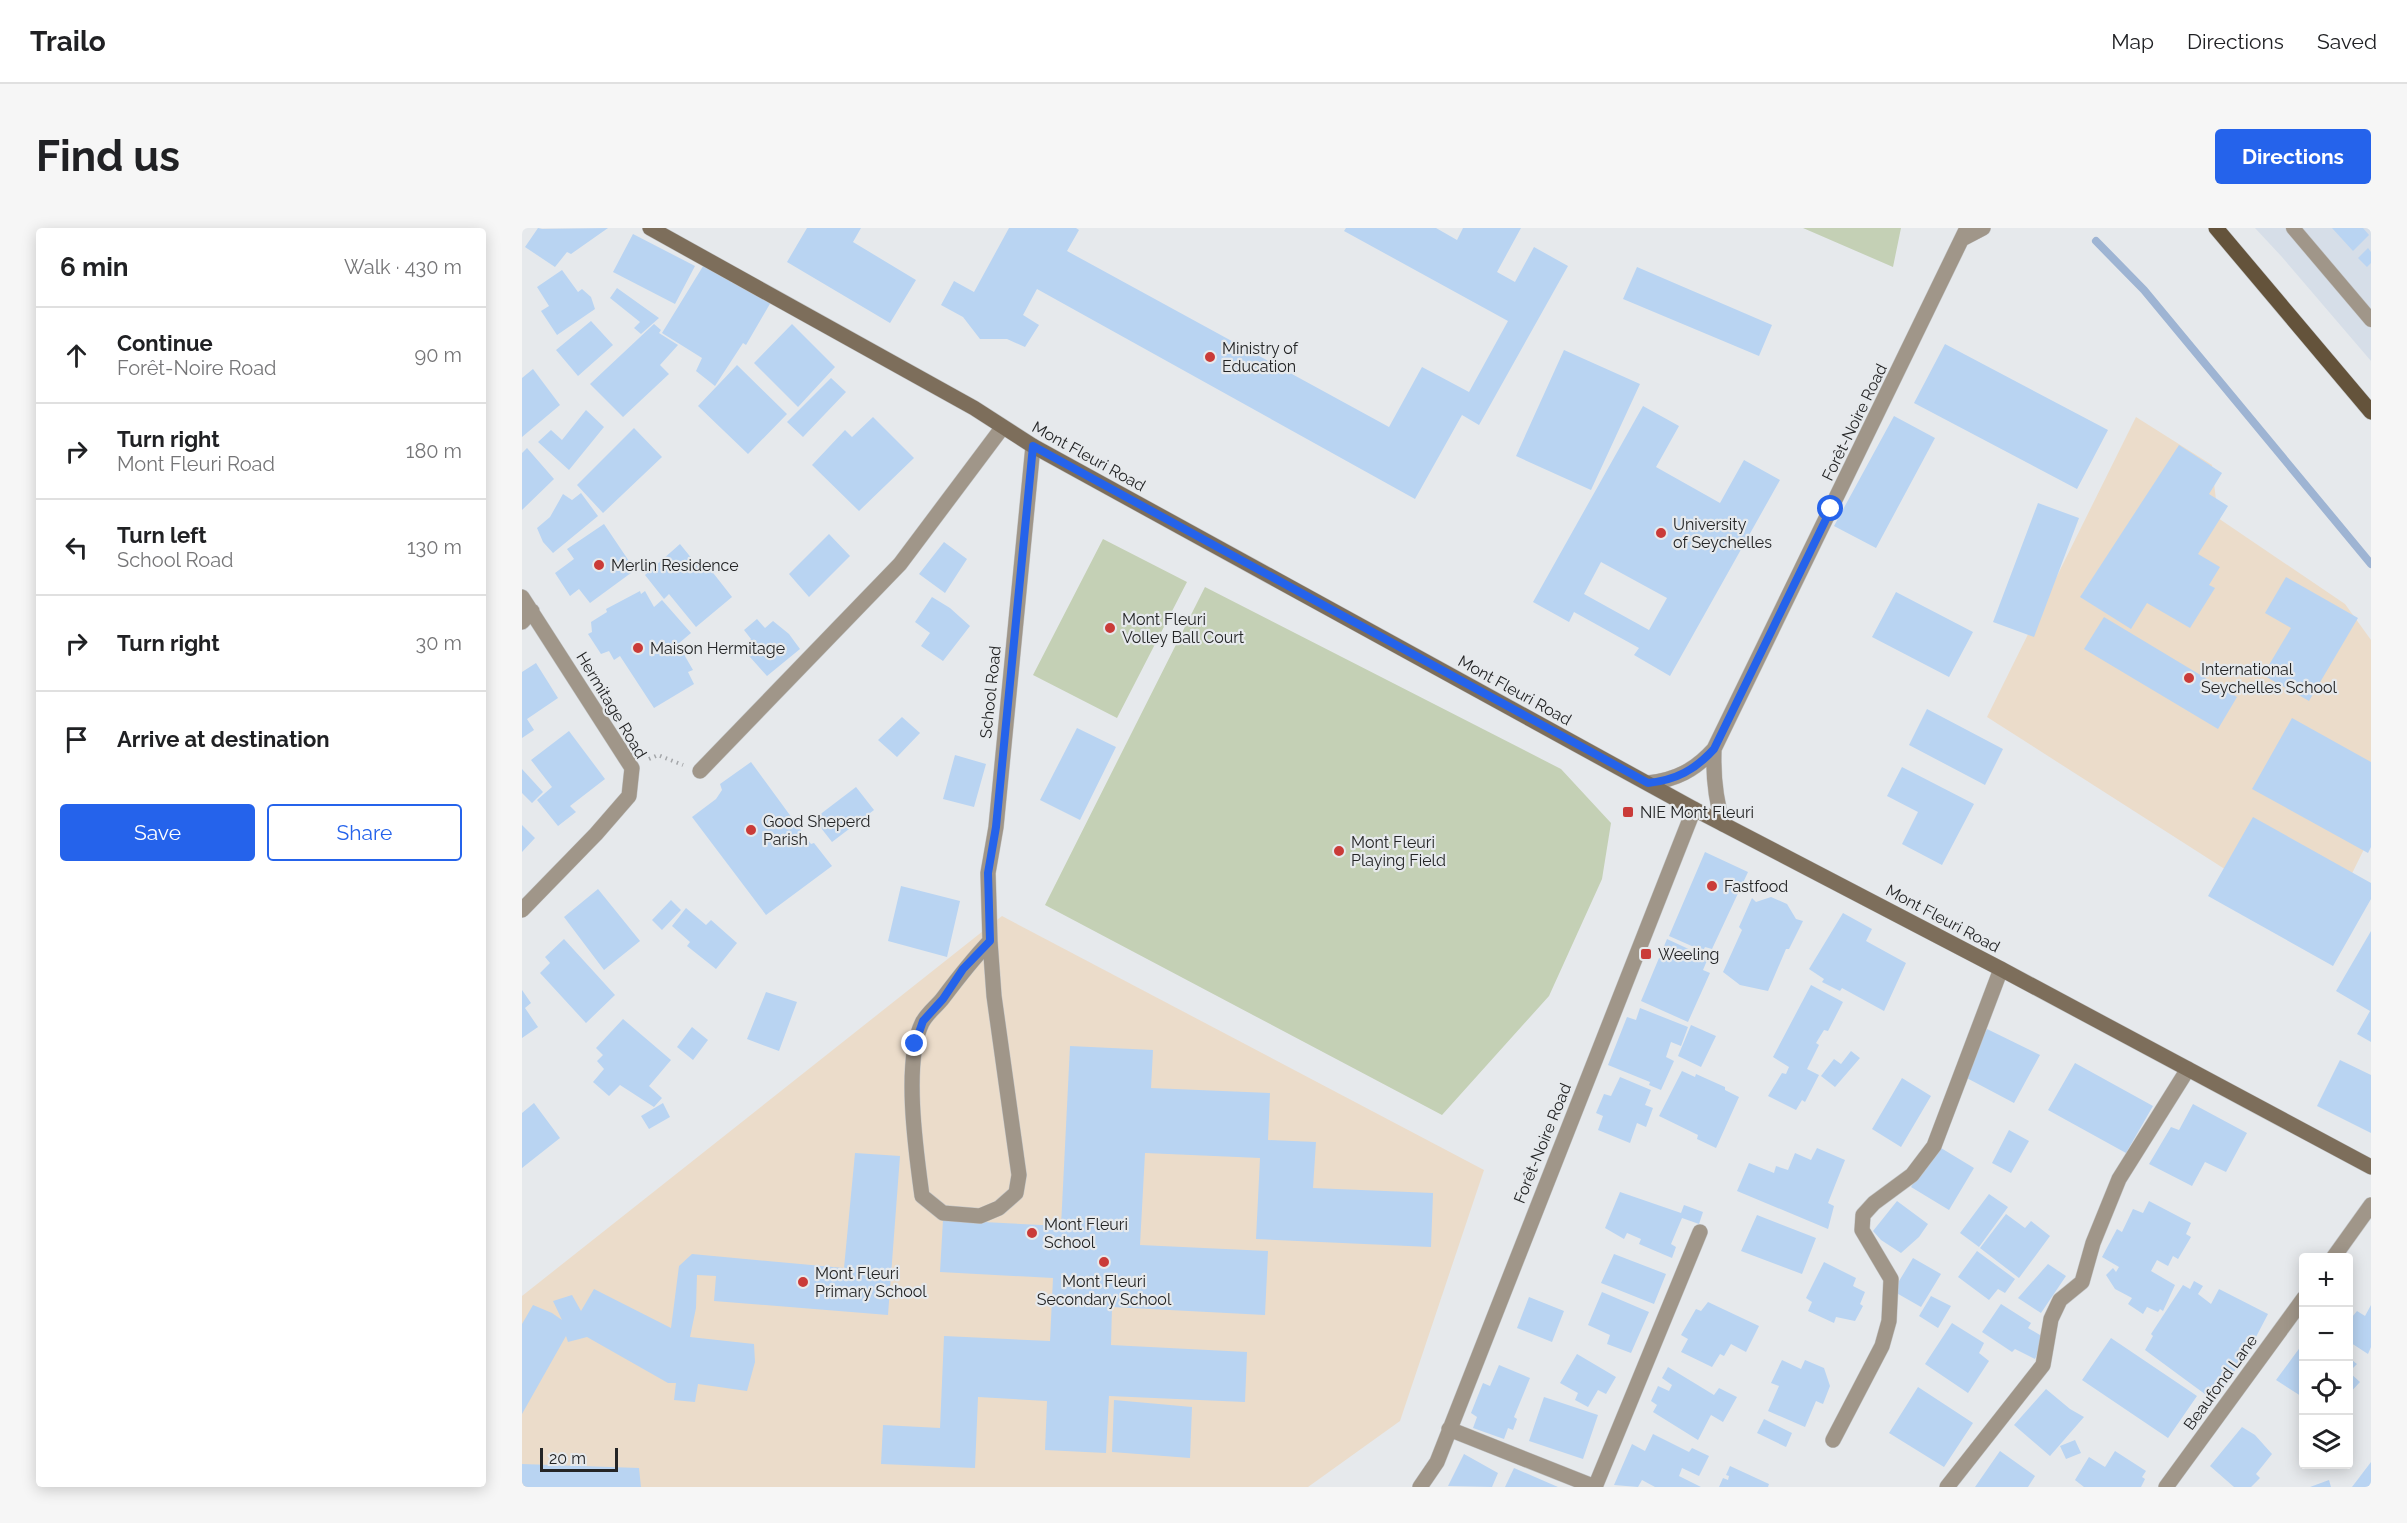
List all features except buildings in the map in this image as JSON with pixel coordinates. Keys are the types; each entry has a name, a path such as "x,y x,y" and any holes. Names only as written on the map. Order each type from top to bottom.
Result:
{"main road":[{"name":"Mont Fleuri Road","path":"650,228 974,408 1033,446 1694,809 2001,969 2371,1167"},
{"path":"2216,228 2371,412"}],"street":[{"name":"Forêt-Noire Road","path":"1648,783 1667,781 1685,774 1701,763 1714,749 1964,234 1983,228"},
{"path":"700,771 900,564 1002,428"},
{"name":"School Road","path":"990,941 963,969 943,999 923,1021 915,1044 914,1116 922,1196 943,1213 980,1216 999,1208 1016,1193 1016,1145 994,996 988,873 996,827 1033,446"},
{"name":"Hermitage Road","path":"522,597 527,617 632,768 629,796 596,834 522,910"},
{"name":"Forêt-Noire Road","path":"1714,749 1715,800 1723,824"},
{"name":"Forêt-Noire Road","path":"1420,1487 1437,1462 1694,809"},
{"path":"1833,1440 1882,1346 1889,1321 1891,1279 1862,1230 1863,1215 1874,1203 1912,1175 1934,1146 2001,969"},
{"path":"1947,1487 2043,1365 2051,1319 2060,1300 2082,1282 2093,1243 2120,1179 2188,1069"},
{"path":"2336,1253 2371,1205"},
{"path":"1449,1429 1595,1487 1700,1232"},
{"name":"Beaufond Lane","path":"2166,1487 2299,1305"}],"lane":[{"path":"2293,228 2371,320"}],"path":[{"path":"632,768 658,754 700,771"}],"shaded area":[{"path":"2255,228 2371,228 2371,361 2282,257"},
{"name":"International Seychelles School","path":"2136,417 2212,465 2218,518 2345,604 2371,640 2371,835 2323,932 1987,717"},
{"name":"Mont Fleuri School","path":"1002,916 1484,1170 1400,1421 1308,1487 522,1487 522,1296"}],"green space":[{"path":"1803,228 1901,228 1893,267"},
{"name":"Mont Fleuri Volley Ball Court","path":"1103,539 1187,582 1117,718 1033,675"},
{"name":"Mont Fleuri Playing Field","path":"1205,587 1561,769 1611,823 1602,879 1549,996 1442,1115 1045,905"}],"waterway":[{"path":"2096,241 2144,290 2371,564"}],"place":[{"name":"Ministry of Education","path":"1210,357"},
{"name":"University of Seychelles","path":"1661,533"},
{"name":"Merlin Residence","path":"599,565"},
{"name":"Mont Fleuri Volley Ball Court","path":"1110,628"},
{"name":"Maison Hermitage","path":"638,648"},
{"name":"International Seychelles School","path":"2189,678"},
{"name":"NIE Mont Fleuri","path":"1628,812"},
{"name":"Good Sheperd Parish","path":"751,830"},
{"name":"Mont Fleuri Playing Field","path":"1339,851"},
{"name":"Fastfood","path":"1712,886"},
{"name":"Weeling","path":"1646,954"},
{"name":"Mont Fleuri School","path":"1032,1233"},
{"name":"Mont Fleuri Secondary School","path":"1104,1262"},
{"name":"Mont Fleuri Primary School","path":"803,1282"}],"route":[{"path":"915,1044 923,1021 943,999 963,969 990,941 988,873 996,827 1028,476 1033,446 1648,783 1667,781 1685,774 1701,763 1714,749 1831,509"}]}
